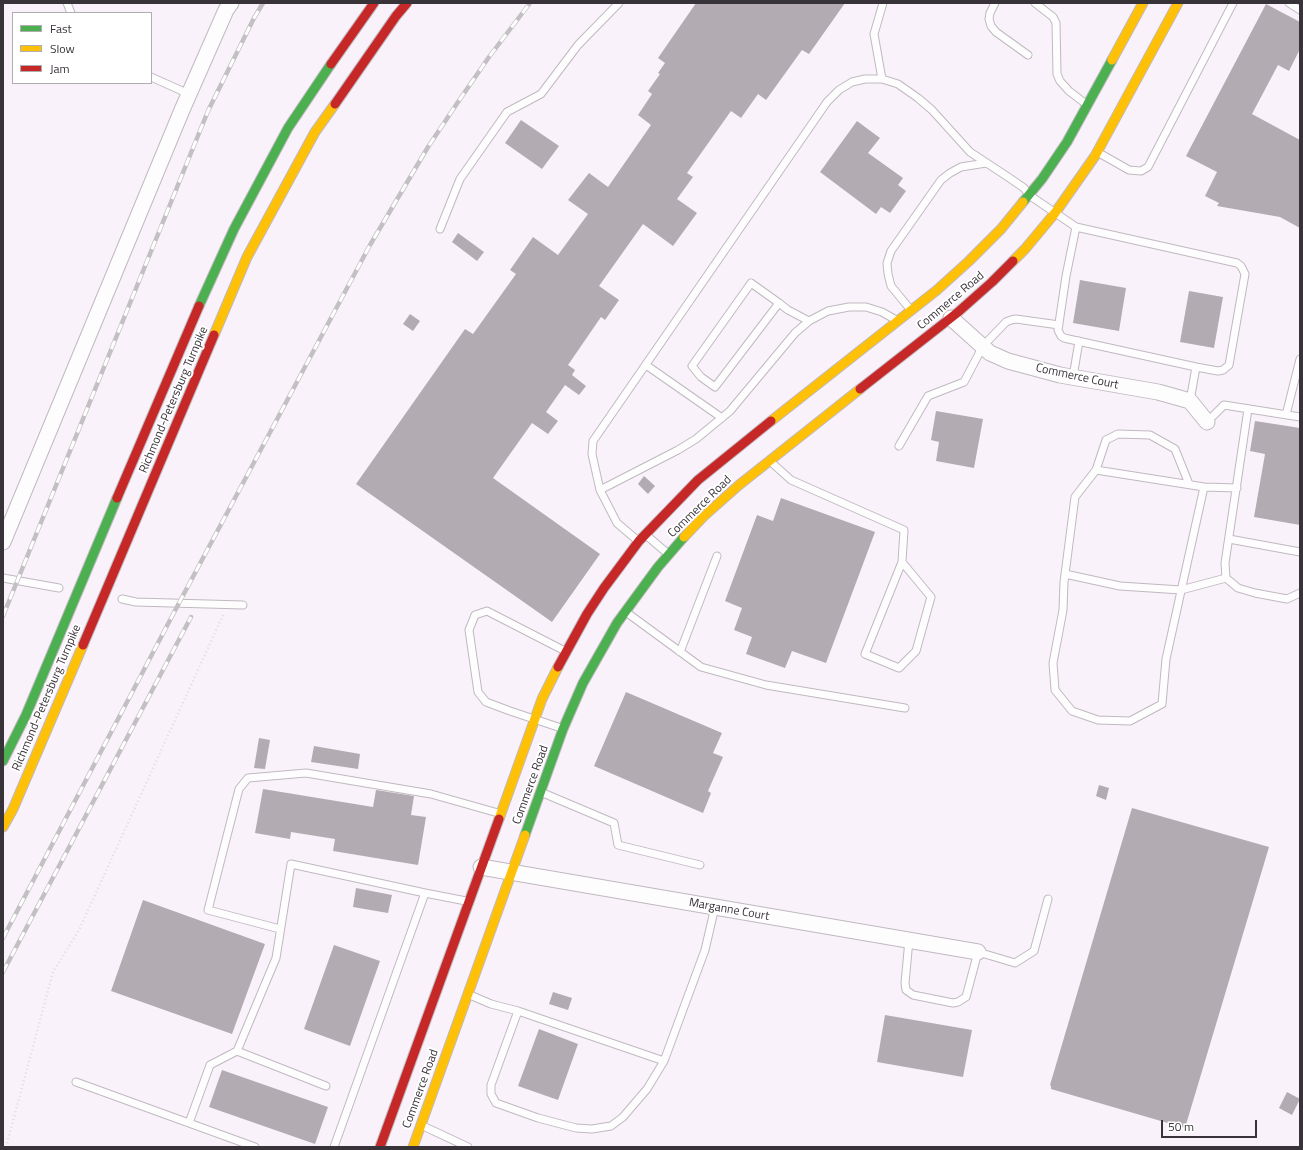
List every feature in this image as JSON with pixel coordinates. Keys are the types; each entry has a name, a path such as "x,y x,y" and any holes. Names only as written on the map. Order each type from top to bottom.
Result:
{"main road":[{"name":"Richmond-Petersburg Turnpike","path":"3,761 26,715 187,331 234,229 288,128 356,27 374,3"},
{"name":"Richmond-Petersburg Turnpike","path":"3,827 13,809 247,257 315,132 396,16 407,3"},
{"name":"Commerce Road","path":"380,1147 535,719 565,652 604,588 642,538 677,501 719,462 937,290 1001,229 1030,195 1055,160 1088,105 1143,3"},
{"name":"Commerce Road","path":"413,1147 563,729 594,663 625,611 643,585 668,554 704,516 739,485 951,318 1009,266 1055,213 1097,152 1178,3"}],"street":[{"path":"3,542 189,94 226,10 231,3"},
{"name":"Commerce Court","path":"951,318 990,353 1008,361 1073,378 1158,392 1190,401"},
{"path":"1190,401 1208,422"},
{"name":"Marganne Court","path":"481,867 978,952"}],"lane":[{"path":"440,229 460,179 507,112 541,94 578,45 619,3"},
{"path":"882,79 874,34 883,3"},
{"path":"995,3 990,13 991,26 996,32 1028,55"},
{"path":"1035,3 1056,23 1057,74 1060,81 1069,91 1088,105"},
{"path":"1097,152 1129,170 1137,171 1148,167 1233,3"},
{"path":"1289,3 1300,10"},
{"path":"152,77 189,94"},
{"path":"668,554 642,538 625,531 617,524 600,490 592,454 593,441 827,102 839,90 852,82 865,79 882,79 898,84 932,110 970,152 1024,188 1030,195 1076,227 1232,261 1241,266 1245,274 1229,365 1223,370 1218,371 1064,338 1061,336 1058,330 1066,276 1076,227"},
{"path":"911,310 891,286 887,263 891,251 941,180 950,173 962,167 986,163"},
{"path":"779,303 715,387 702,377 692,366 750,283 779,303 788,310 809,321"},
{"path":"600,490 678,450 696,439 722,418 730,411 795,333 809,321 828,311 849,307 866,307 882,312 897,322"},
{"path":"899,446 928,396 964,382 983,346 1006,322 1011,320 1059,325"},
{"path":"1073,378 1079,341"},
{"path":"1286,415 1300,359"},
{"path":"646,364 722,418"},
{"path":"1190,401 1196,367"},
{"path":"1208,422 1224,404 1300,417"},
{"path":"1226,578 1229,539 1248,408"},
{"path":"1189,484 1175,449 1150,435 1118,434 1106,440 1096,470 1075,497 1065,574 1063,610 1053,664 1055,690 1072,711 1098,720 1130,721 1162,704 1166,659 1204,487"},
{"path":"769,461 792,480 904,530 902,562 865,654 899,668 916,651 931,597 902,562"},
{"path":"1096,470 1204,487 1236,488"},
{"path":"1229,539 1300,552"},
{"path":"680,652 717,556"},
{"path":"1065,574 1120,586 1181,590 1226,578"},
{"path":"3,578 59,588"},
{"path":"1226,578 1238,588 1255,593 1287,599 1300,593"},
{"path":"122,599 136,602 244,605"},
{"path":"563,729 486,702 478,692 469,630 474,615 487,611 565,652"},
{"path":"625,611 701,667 766,685 905,708"},
{"path":"280,929 208,910 239,789 248,778 306,773 431,794 500,814"},
{"path":"541,792 614,823 618,845 700,865"},
{"path":"189,1123 210,1065 237,1051 276,958 291,864 469,901"},
{"path":"334,1147 425,893"},
{"path":"908,940 905,983 906,990 913,994 958,1002 966,997 978,952 1015,963 1034,951 1048,899"},
{"path":"518,1011 491,1086 491,1094 496,1103 538,1118 576,1128 592,1129 611,1126 623,1117 647,1089 664,1061 705,950 715,907"},
{"path":"468,994 492,1004 518,1011 664,1061"},
{"path":"237,1051 326,1086"},
{"path":"76,1082 255,1147"},
{"path":"421,1125 468,1147"}],"path":[{"path":"6,1147 53,972 79,930 228,605"}],"building":[{"path":"696,3 845,3 809,54 802,50 766,100 758,94 741,118 731,111 687,173 693,177 677,199 697,213 673,246 643,224 599,286 619,300 605,320 601,317 568,365 575,370 572,375 586,386 579,395 565,385 546,412 558,421 548,434 532,423 493,478 600,554 552,622 356,484 465,329 473,334 516,274 510,270 533,237 558,255 588,214 568,200 589,173 608,187 651,125 638,115 652,94 648,91 660,74 658,73 665,63 658,58"},
{"path":"1266,4 1300,22 1300,49 1289,71 1278,65 1252,114 1300,140 1300,228 1280,217 1217,206 1219,203 1205,196 1217,172 1186,156"},
{"path":"521,120 559,146 542,169 505,143"},
{"path":"857,121 880,138 868,153 903,178 898,185 906,191 890,213 881,207 876,214 820,172"},
{"path":"458,233 484,252 477,261 452,242"},
{"path":"1080,280 1126,288 1119,331 1073,323"},
{"path":"1189,291 1223,297 1214,348 1180,342"},
{"path":"410,314 420,321 413,331 403,324"},
{"path":"936,411 983,419 974,468 936,461 939,442 931,440"},
{"path":"1255,421 1300,428 1300,525 1254,517 1265,454 1250,451"},
{"path":"644,476 655,486 648,494 638,484"},
{"path":"781,498 875,532 826,663 792,651 785,668 746,654 752,637 734,630 742,608 725,601 757,515 773,521"},
{"path":"626,692 722,733 713,753 723,757 708,791 711,793 703,813 594,766"},
{"path":"259,738 270,740 265,769 254,768"},
{"path":"314,746 360,754 358,769 311,762"},
{"path":"1099,785 1109,788 1106,800 1096,796"},
{"path":"263,789 373,807 376,790 414,796 411,815 426,817 418,865 333,851 335,839 291,832 290,839 255,833"},
{"path":"1132,808 1269,847 1185,1128 1051,1089 1050,1085"},
{"path":"356,888 392,895 388,913 353,907"},
{"path":"143,900 265,944 232,1034 111,991"},
{"path":"334,945 380,961 350,1046 304,1029"},
{"path":"553,992 572,998 568,1010 549,1004"},
{"path":"885,1015 972,1030 963,1077 877,1062"},
{"path":"539,1029 578,1044 558,1100 518,1086"},
{"path":"222,1070 328,1107 315,1144 209,1107"},
{"path":"1287,1092 1300,1099 1292,1115 1279,1108"}],"railway":[{"path":"3,616 208,111 254,18 263,3"},
{"path":"3,938 179,603 370,245 428,147 489,57 530,3"},
{"path":"3,972 191,617"}],"traffic: fast":[{"path":"1023,202 1042,179 1067,142 1112,60"},
{"path":"199,306 234,229 288,128 331,64"},
{"path":"3,761 26,715 117,498"},
{"path":"525,835 563,729 583,683 617,623 658,567 684,537"}],"traffic: slow":[{"path":"1112,60 1143,3"},
{"path":"1013,261 1055,213 1095,156 1178,3"},
{"path":"214,335 247,257 315,132 335,104"},
{"path":"771,421 937,290 1001,229 1023,202"},
{"path":"684,537 704,516 739,485 860,389"},
{"path":"3,827 13,809 83,645"},
{"path":"499,819 542,699 558,667"},
{"path":"413,1147 525,835"}],"traffic: jam":[{"path":"331,64 374,3"},
{"path":"335,104 396,16 407,3"},
{"path":"860,389 957,313 1013,261"},
{"path":"117,498 199,306"},
{"path":"83,645 214,335"},
{"path":"558,667 587,614 604,588 639,541 698,480 771,421"},
{"path":"380,1147 499,819"}]}
